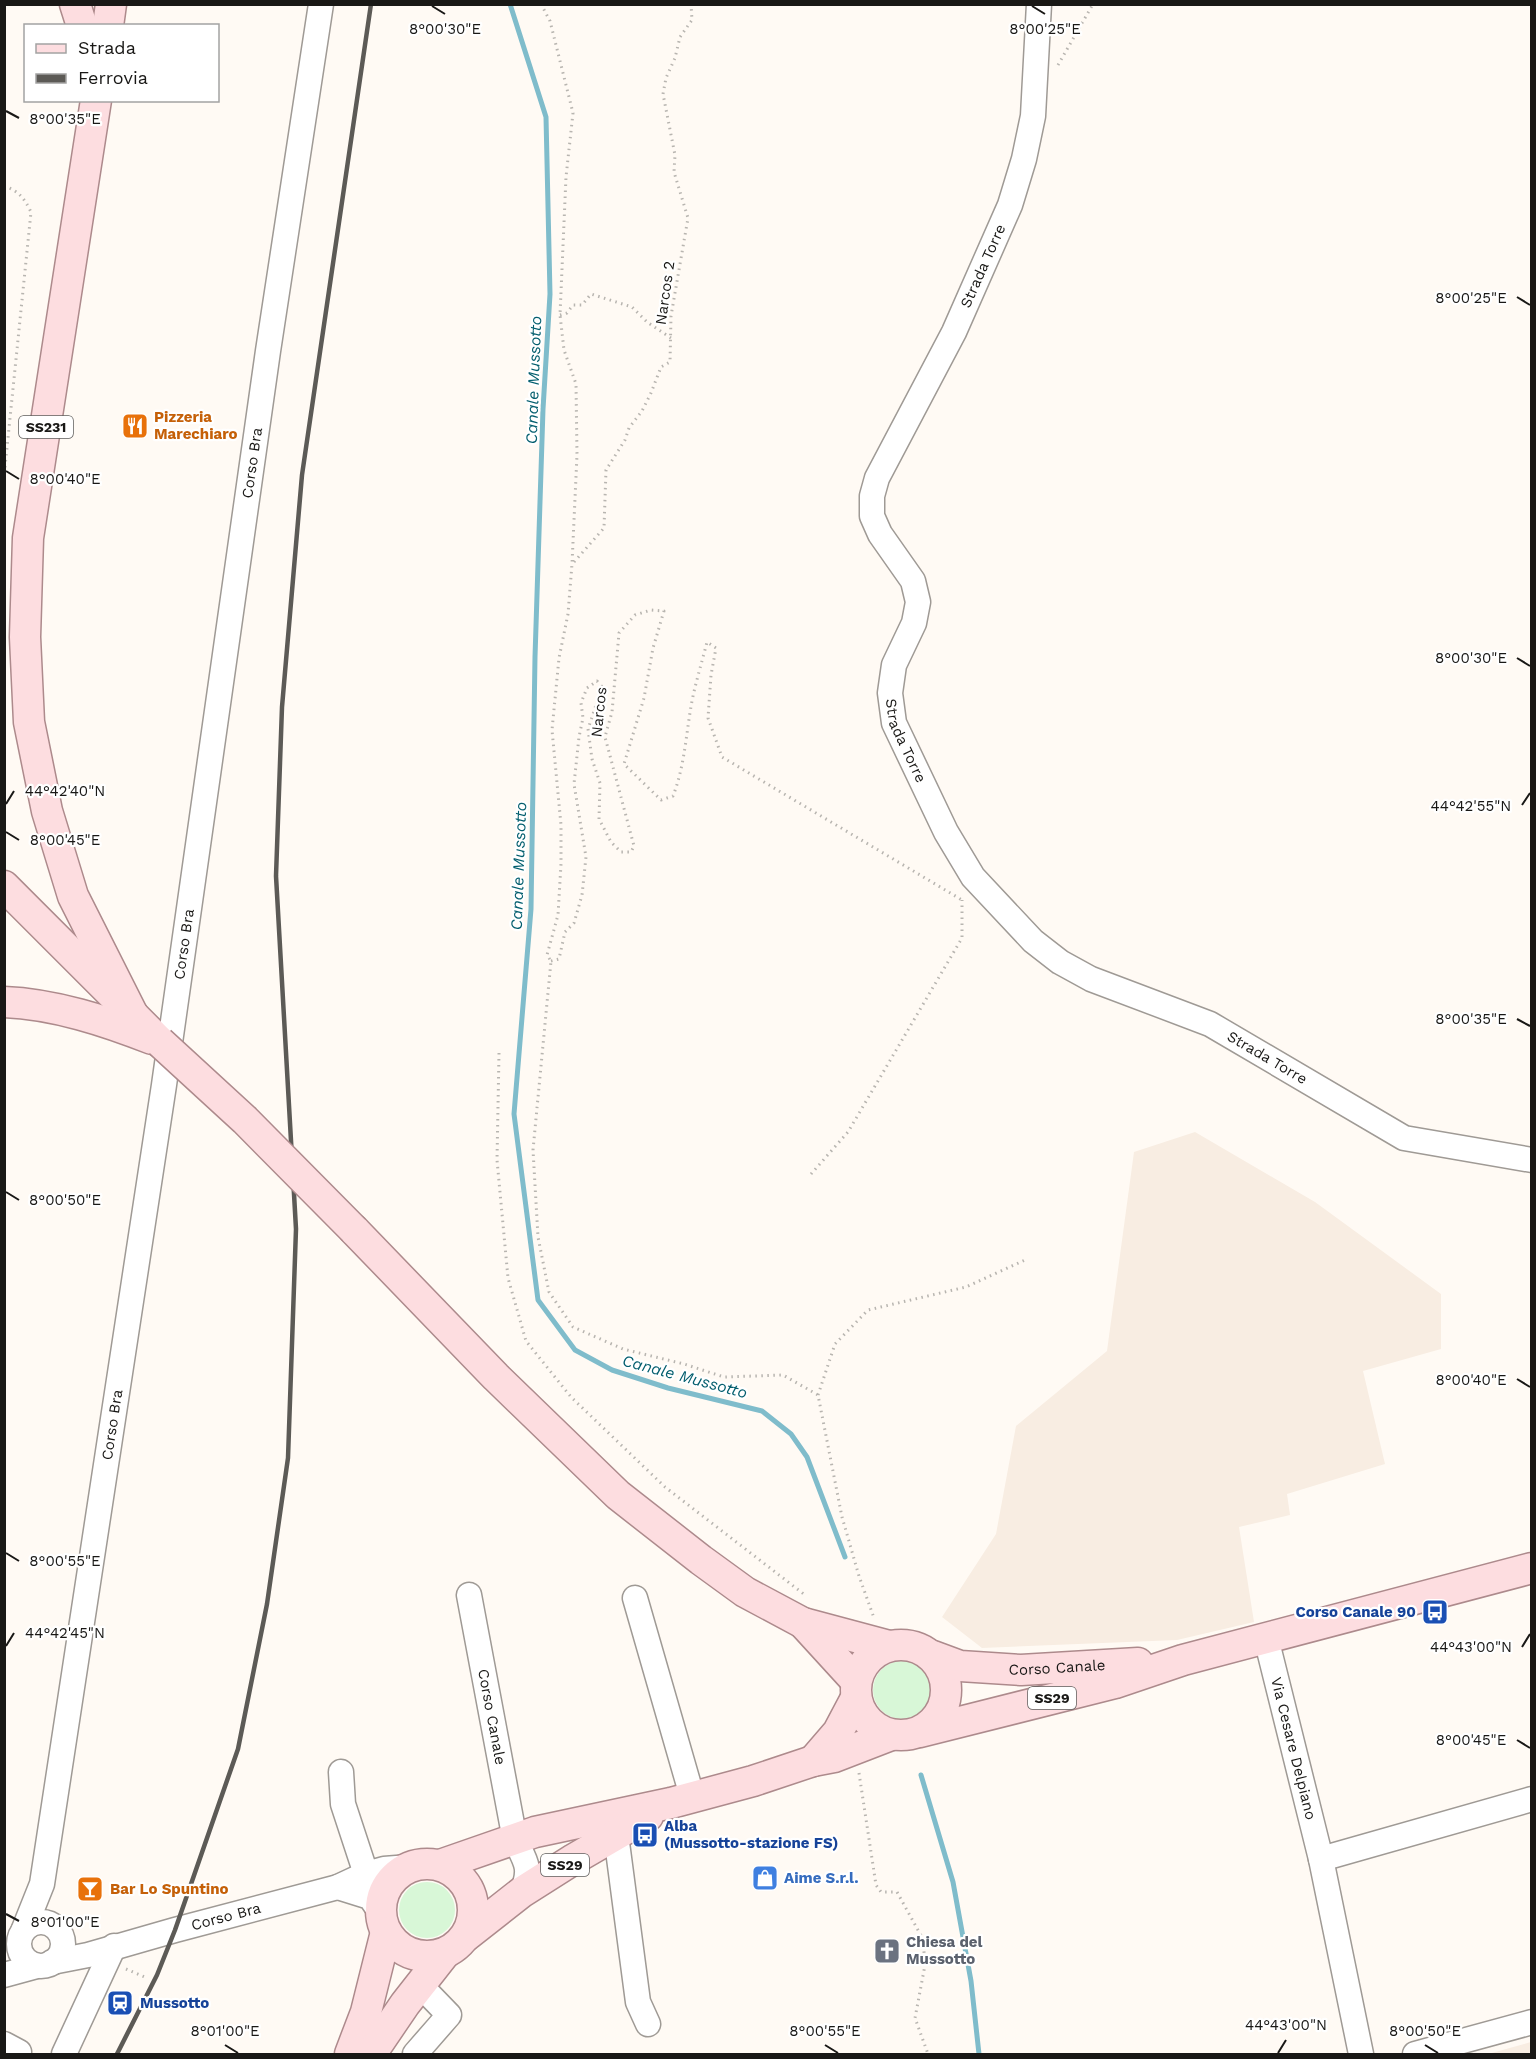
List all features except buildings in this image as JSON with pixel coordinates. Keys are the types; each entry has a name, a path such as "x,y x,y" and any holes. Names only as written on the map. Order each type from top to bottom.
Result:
{"main road":[{"path":"75,4 81,24"},
{"path":"108,24 111,4"},
{"path":"63,316 64,196 80,102"},
{"name":"SS231","path":"4,612 28,538 96,102"},
{"path":"28,538 25,637 30,722 47,811 73,896 132,1023"},
{"path":"4,886 132,1023 160,1042 245,1120 496,1377 618,1495 745,1592 808,1612 889,1646"},
{"path":"4,1002 47,1007 132,1023"},
{"name":"Corso Canale","path":"440,1865 535,1833 682,1800 753,1781 813,1761 834,1757 906,1733 1114,1683 1182,1660 1532,1568"},
{"path":"808,1612 856,1689 860,1711 868,1722 879,1730 906,1733 933,1723 942,1711 947,1682 942,1668 933,1656 920,1648 905,1644 889,1646 878,1651 861,1669 856,1689 838,1732 813,1761"},
{"name":"Corso Canale","path":"933,1656 960,1666 1021,1670 1182,1660"},
{"name":"Corso Canale","path":"380,2051 420,1985 455,1945 522,1892 574,1858 682,1800"},
{"path":"350,2055 366,2012 383,1922 382,1899 388,1885 397,1874 409,1867 424,1863 440,1865 454,1871 465,1881 472,1895 474,1910 472,1924 455,1945 425,1956 405,1951 394,1943 383,1922"}],"street":[{"name":"Corso Bra","path":"16,1939 42,1884 164,1085 267,362 321,4"},
{"name":"Strada Torre","path":"1039,4 1033,116 1024,159 1010,205 954,332 877,478 872,496 872,516 880,534 914,581 918,602 914,623 894,665 890,693 894,723 945,832 973,877 1033,941 1060,962 1091,979 1210,1024 1404,1138 1532,1160"},
{"name":"Corso Canale","path":"469,1595 514,1840 522,1854 528,1877 522,1892"},
{"path":"635,1598 682,1800"},
{"name":"Via Cesare Delpiano","path":"1266,1638 1321,1858 1361,2055"},
{"path":"341,1772 344,1804 366,1874"},
{"path":"1321,1858 1532,1799"},
{"path":"616,1835 638,2002 648,2024"},
{"name":"Corso Bra","path":"4,1975 88,1955 338,1887 366,1874 384,1869 409,1867"},
{"name":"Corso Bra","path":"42,1884 57,1930 84,1944 114,1947"},
{"path":"338,1887 370,1898 383,1922"},
{"path":"37,1922 57,1930 62,1951 45,1964 26,1960 16,1939 37,1922"},
{"path":"64,2055 114,1947"},
{"path":"415,2055 449,2015 420,1985"},
{"name":"Corso Canale","path":"366,2012 369,2034 380,2051"},
{"path":"1415,2055 1532,2022"},
{"path":"4,2044 19,2052 17,2055"}],"path":[{"path":"541,4 550,21 573,113 567,177 560,315 564,350 576,384 577,455 568,614 559,658 552,730 561,825 561,864 558,915 547,956 551,961 533,1150 538,1237 549,1292 573,1327 623,1349 684,1364 724,1377 783,1375 818,1395"},
{"name":"Narcos 2","path":"572,564 604,528 606,470 625,440 628,428 642,411 661,367 670,362 673,307 688,218 674,172 675,155 663,94 680,37 692,20 690,4"},
{"path":"1034,99 1053,73 1093,4"},
{"path":"4,186 15,190 24,198 31,212 4,477"},
{"path":"560,315 567,313 573,305 582,305 591,294 633,307 647,322 671,338"},
{"name":"Narcos","path":"551,961 559,959 565,932 574,923 582,895 586,857 574,784 583,718 580,703 586,688 597,681 604,689 588,729 592,759 600,783 599,819 611,842 621,852 631,852 634,846 605,737 612,712 619,633 634,615 651,610 664,611 653,648 644,698 624,764 661,800 673,796 685,756 692,701 707,642 716,648 711,675 708,718 722,756 962,900"},
{"path":"811,1174 848,1132 962,938 962,900 973,877"},
{"path":"499,1053 498,1172 508,1278 526,1341 571,1396 665,1487 776,1574 808,1612"},
{"path":"874,1618 842,1517 818,1395 835,1344 868,1310 966,1287 1025,1260"},
{"path":"855,1749 876,1885 881,1892 897,1892 923,1939 925,1965 915,2018 928,2055"}],"shaded area":[{"path":"1195,1132 1315,1202 1441,1294 1441,1349 1363,1371 1385,1464 1287,1494 1290,1515 1239,1527 1254,1622 1177,1640 982,1648 942,1617 996,1534 1016,1426 1107,1351 1134,1152"},
{"path":"1531,2042 1531,2054 1488,2054"}],"green space":[{"path":"896,1661 908,1661 923,1669 931,1684 931,1696 923,1711 908,1719 896,1719 881,1711 873,1696 873,1684 881,1669"},
{"path":"421,1882 433,1882 443,1886 451,1894 455,1910 451,1926 443,1934 433,1938 421,1938 411,1934 403,1926 399,1916 399,1904 403,1894 411,1886"}],"waterway":[{"name":"Canale Mussotto","path":"510,4 546,117 550,294 543,409 535,657 531,909 514,1114 538,1300 575,1350 612,1370 668,1388 762,1411 791,1434 807,1457 845,1557"},
{"name":"Canale Mussotto","path":"921,1775 953,1882 971,1981 979,2054"}],"railway":[{"path":"117,2054 157,1975 175,1930 238,1749 267,1604 288,1458 296,1229 276,876 282,707 302,475 371,4"}],"place":[{"name":"Pizzeria Marechiaro","path":"135,426"},
{"name":"Corso Canale 90","path":"1435,1612"},
{"name":"Alba (Mussotto-stazione FS)","path":"645,1835"},
{"name":"Aime S.r.l.","path":"765,1878"},
{"name":"Bar Lo Spuntino","path":"90,1889"},
{"name":"Chiesa del Mussotto","path":"887,1951"},
{"name":"Mussotto","path":"120,2003"}]}
